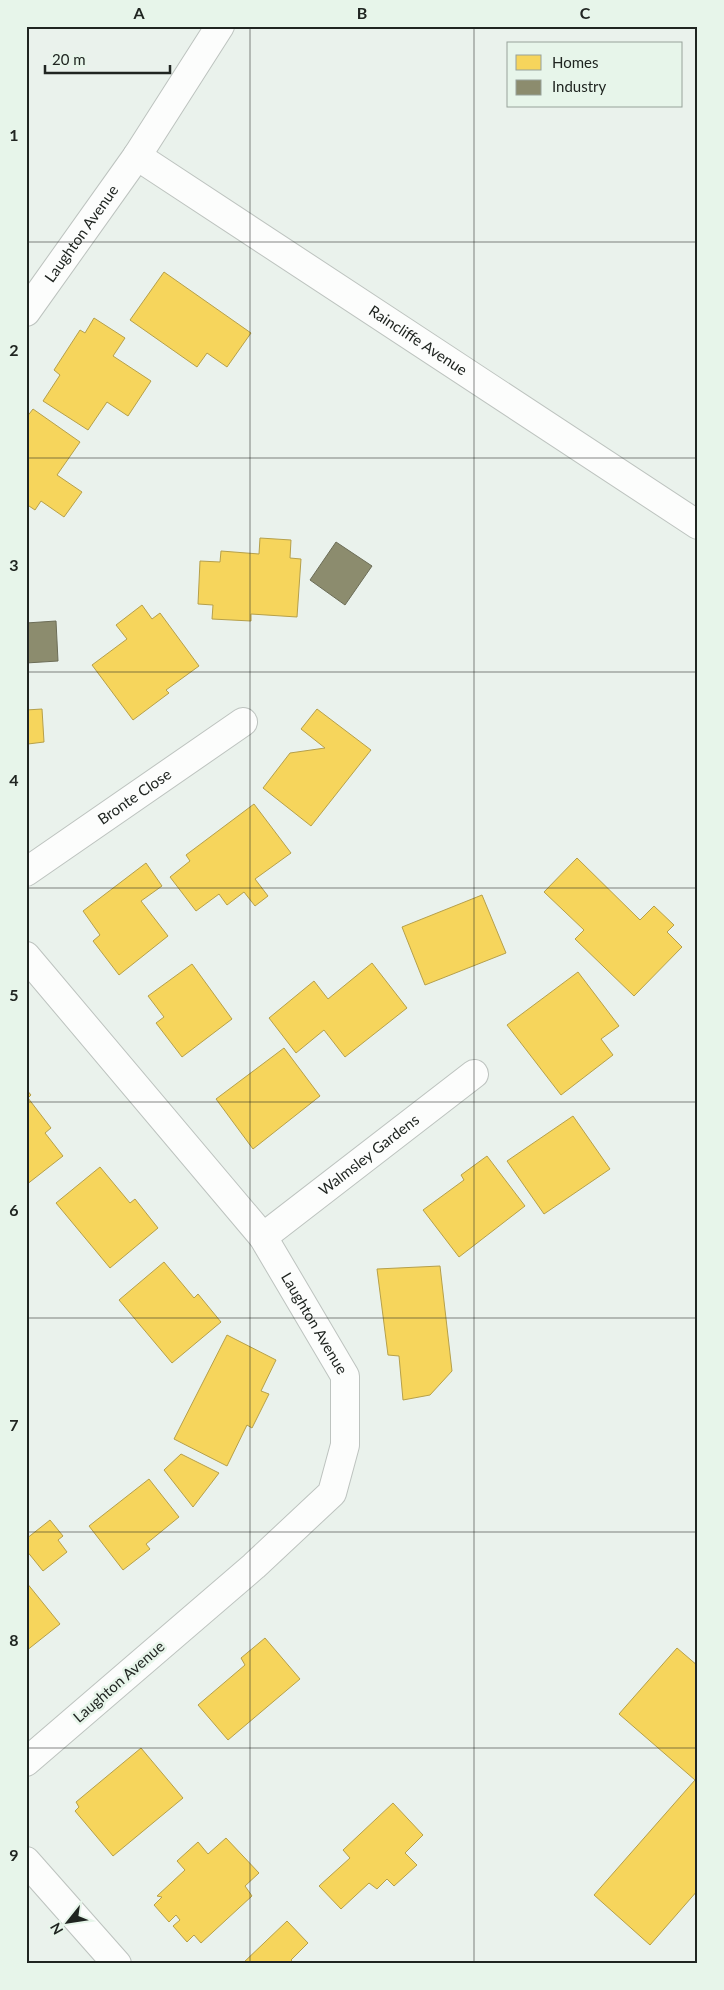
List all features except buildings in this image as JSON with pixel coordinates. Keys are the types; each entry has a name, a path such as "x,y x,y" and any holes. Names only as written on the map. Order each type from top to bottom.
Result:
{"street":[{"name":"Laughton Avenue","path":"26,312 137,156 220,26"},
{"name":"Raincliffe Avenue","path":"137,156 698,525"},
{"name":"Bronte Close","path":"26,872 243,722"},
{"name":"Laughton Avenue","path":"26,956 263,1238 345,1376 345,1445 332,1493 254,1566 26,1762"},
{"name":"Walmsley Gardens","path":"263,1238 474,1074"},
{"path":"26,1861 117,1964"}]}
